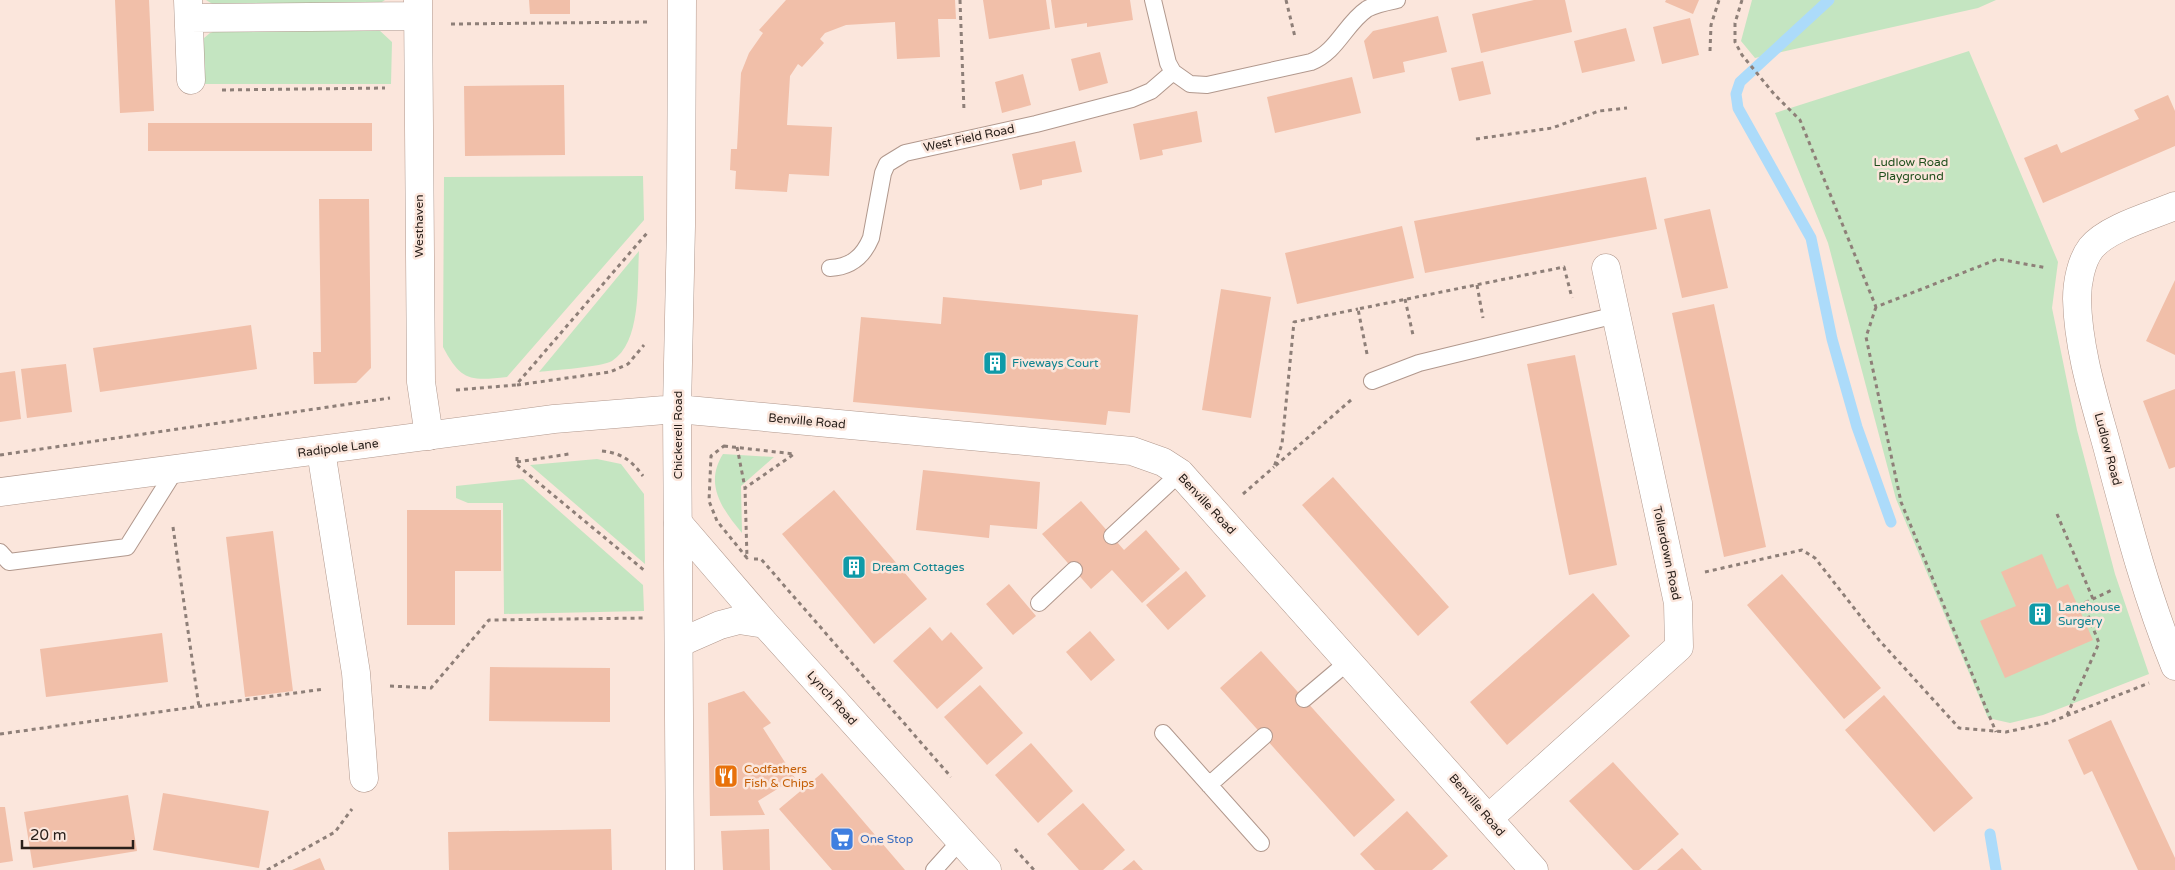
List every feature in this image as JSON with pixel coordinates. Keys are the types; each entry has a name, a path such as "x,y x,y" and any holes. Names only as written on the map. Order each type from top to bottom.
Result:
{"street":[{"name":"Chickerell Road","path":"680,870 677,409 681,226 682,0"},
{"path":"191,80 188,9 418,13"},
{"name":"Westhaven","path":"418,13 422,392 429,436"},
{"name":"Ludlow Road","path":"2166,673 2089,377 2079,320 2079,280 2083,264 2091,248 2107,235 2175,206"},
{"name":"Tollerdown Road","path":"1489,818 1679,647 1678,603 1606,268"},
{"name":"Radipole Lane","path":"0,492 554,419 677,409"},
{"name":"Benville Road","path":"677,409 1132,451 1163,462 1180,473 1219,515 1534,870"},
{"path":"321,451 356,672 364,778"},
{"name":"Lynch Road","path":"678,523 765,624 987,870"},
{"path":"678,643 720,625 739,620 765,624"}],"lane":[{"path":"1153,0 1165,52 1173,72 1190,84 1206,85 1301,64 1326,55 1365,11 1378,4 1397,0"},
{"name":"West Field Road","path":"830,268 854,262 867,248 871,238 883,174 887,164 894,158 905,152 1132,99 1151,90 1173,72"},
{"path":"1372,381 1419,363 1616,314"},
{"path":"0,552 10,562 126,547 176,469"},
{"path":"1112,536 1180,473"},
{"path":"1039,603 1074,570"},
{"path":"1304,699 1349,661"},
{"path":"1163,732 1261,843"},
{"path":"1209,785 1264,736"},
{"path":"934,870 961,840"}],"path":[{"path":"960,0 964,139"},
{"path":"1286,0 1301,64"},
{"path":"1710,51 1711,25 1719,0"},
{"path":"1742,0 1738,11 1735,42 1742,55 1774,94 1800,120 1876,306 1866,336 1901,502 1996,732"},
{"path":"418,13 650,22"},
{"path":"216,90 418,88"},
{"path":"1476,139 1552,128 1599,111 1627,108"},
{"path":"516,385 651,228 651,237"},
{"path":"1876,306 1998,259 2041,266 2079,280"},
{"path":"1477,285 1488,346"},
{"path":"1405,299 1419,363"},
{"path":"0,455 372,402 422,392 516,385 610,372 628,364 644,346 645,340"},
{"path":"745,488 794,454 724,446 711,456 709,501 717,520 747,558 761,559 956,782"},
{"path":"737,448 745,488 747,558"},
{"path":"594,450 617,453 632,461 646,479"},
{"path":"575,453 517,462 518,465 653,578"},
{"path":"1219,515 1274,467"},
{"path":"2057,514 2093,599"},
{"path":"172,519 199,707"},
{"path":"1672,579 1802,550 1815,558 1879,640 1959,728 1996,732 2048,723 2166,673"},
{"path":"2078,606 2142,575"},
{"path":"2067,715 2099,643 2083,603"},
{"path":"267,870 334,832 363,794 364,778"},
{"path":"1015,848 1034,870"}],"green space":[{"path":"206,0 385,0 372,8 219,8"},
{"path":"1752,0 1996,0 1978,8 1755,58 1741,41"},
{"path":"228,27 378,29 392,42 391,84 198,84 198,43 210,33"},
{"name":"Ludlow Road Playground","path":"1969,51 2058,262 2052,308 2077,430 2115,574 2149,674 2043,715 2010,723 1988,718 1896,499 1828,243 1775,113"},
{"path":"643,176 644,220 507,377 475,378 468,376 455,367 443,347 444,177"},
{"path":"639,251 636,310 629,340 622,352 607,363 589,367 539,372"},
{"path":"723,454 774,457 741,486 742,533 722,505 715,486 715,476"},
{"path":"597,459 621,464 644,494 645,564 530,465"},
{"path":"523,479 643,585 644,611 504,614 503,503 468,503 456,498 456,486"}],"building":[{"path":"115,0 149,0 154,111 120,113"},
{"path":"529,0 570,0 570,14 530,14"},
{"path":"786,0 955,0 956,19 938,19 940,57 897,59 895,22 846,25 825,33 820,39 824,43 802,67 798,64 790,76 787,125 832,127 829,176 789,174 787,192 735,189 736,171 730,170 731,149 737,149 741,73 749,53 763,33 759,30"},
{"path":"983,0 1046,0 1050,29 989,39"},
{"path":"1051,0 1130,0 1133,20 1087,27 1087,23 1055,28"},
{"path":"1534,0 1565,0 1572,32 1481,53 1472,14"},
{"path":"1666,0 1699,0 1693,14 1665,2"},
{"path":"1438,16 1447,52 1403,62 1405,72 1373,79 1364,41 1373,31"},
{"path":"1690,18 1699,55 1662,64 1653,27"},
{"path":"1626,28 1635,61 1582,73 1574,41"},
{"path":"1100,52 1108,83 1079,91 1071,59"},
{"path":"1483,61 1491,94 1459,101 1451,68"},
{"path":"1023,74 1031,105 1002,113 995,82"},
{"path":"1352,77 1361,113 1275,133 1267,97"},
{"path":"564,85 565,155 465,156 464,86"},
{"path":"2168,95 2175,111 2175,146 2043,203 2024,158 2057,144 2061,153 2139,119 2134,110"},
{"path":"1197,111 1202,142 1162,150 1163,155 1140,160 1133,124"},
{"path":"148,123 372,123 372,151 148,151"},
{"path":"1075,141 1082,172 1042,180 1042,185 1020,190 1012,154"},
{"path":"1646,177 1657,229 1425,273 1414,221"},
{"path":"319,199 369,199 371,368 356,383 314,384 313,352 321,352"},
{"path":"1710,209 1728,288 1682,298 1664,219"},
{"path":"1402,226 1414,278 1297,304 1285,253"},
{"path":"2175,280 2175,355 2146,341"},
{"path":"1221,289 1271,297 1251,418 1202,410"},
{"name":"Fiveways Court","path":"943,297 1138,315 1130,413 1108,411 1106,425 853,402 861,317 941,324"},
{"path":"1714,304 1766,547 1724,557 1672,313"},
{"path":"251,325 257,369 100,392 93,348"},
{"path":"1575,355 1617,565 1569,575 1527,364"},
{"path":"66,364 72,412 27,418 21,369"},
{"path":"15,371 21,419 0,422 0,373"},
{"path":"2175,389 2175,467 2169,469 2143,401"},
{"path":"923,470 1040,482 1037,529 990,525 989,538 916,530"},
{"path":"1333,477 1449,607 1418,636 1302,505"},
{"name":"Dream Cottages","path":"834,490 927,599 874,644 782,534"},
{"path":"1081,501 1124,550 1146,530 1180,569 1142,603 1112,570 1091,589 1042,534"},
{"path":"407,510 501,510 501,571 455,571 455,625 407,625"},
{"path":"273,531 293,691 245,697 226,537"},
{"name":"Lanehouse Surgery","path":"2042,554 2057,589 2068,584 2093,640 2005,678 1980,621 2016,606 2001,572"},
{"path":"1186,571 1206,596 1168,630 1146,605"},
{"path":"1782,574 1881,688 1844,719 1747,605"},
{"path":"1009,584 1036,616 1013,635 986,604"},
{"path":"1593,593 1630,636 1507,745 1470,702"},
{"path":"930,627 942,641 951,632 983,668 937,709 893,661"},
{"path":"1090,631 1115,660 1091,681 1066,652"},
{"path":"162,633 168,682 46,697 40,649"},
{"path":"1261,651 1395,800 1354,837 1220,688"},
{"path":"490,667 610,668 610,722 489,721"},
{"path":"980,685 1023,733 987,765 944,717"},
{"name":"Codfathers Fish & Chips","path":"744,691 771,723 763,728 795,778 758,801 765,815 710,816 708,703"},
{"path":"1884,695 1973,798 1934,832 1845,730"},
{"path":"2111,720 2175,858 2175,870 2138,870 2092,771 2084,775 2068,740"},
{"path":"1031,743 1073,791 1038,823 995,775"},
{"path":"1613,762 1679,834 1639,870 1633,870 1569,801"},
{"name":"One Stop","path":"822,773 905,870 832,870 779,809"},
{"path":"163,793 269,811 259,868 153,850"},
{"path":"128,795 137,851 33,868 24,812"},
{"path":"1083,803 1125,850 1103,870 1079,870 1047,834"},
{"path":"0,807 5,807 13,861 0,863"},
{"path":"1407,811 1448,856 1432,870 1375,870 1360,854"},
{"path":"611,829 612,870 449,870 448,832"},
{"path":"769,829 770,870 723,870 721,831"},
{"path":"1682,848 1702,870 1657,870"},
{"path":"320,858 325,870 292,870"},
{"path":"1134,860 1143,870 1122,870"}],"waterway":[{"path":"1829,0 1740,82 1736,94 1738,108 1811,238 1832,339 1857,427 1891,522"},
{"path":"1990,834 1996,870"}],"place":[{"name":"Fiveways Court","path":"995,363"},
{"name":"Dream Cottages","path":"854,567"},
{"name":"Lanehouse Surgery","path":"2040,614"},
{"name":"Codfathers Fish & Chips","path":"726,776"},
{"name":"One Stop","path":"842,839"}]}
